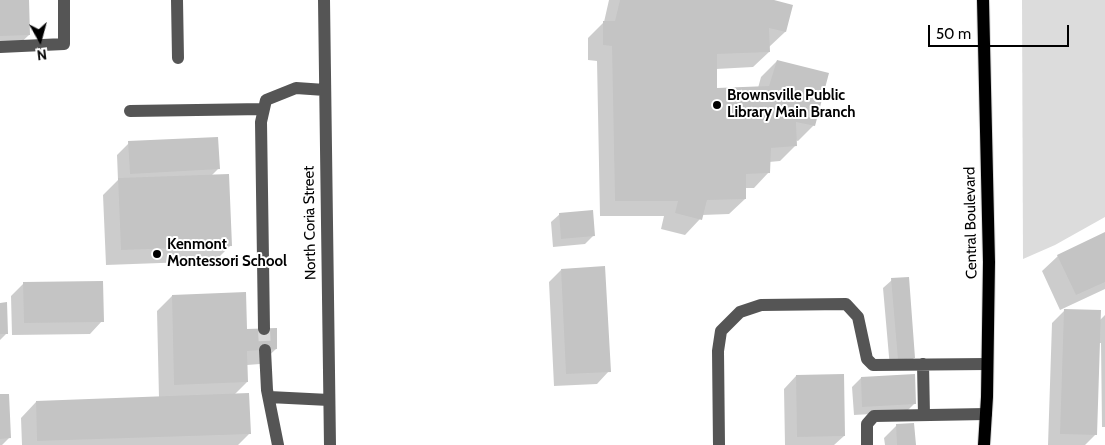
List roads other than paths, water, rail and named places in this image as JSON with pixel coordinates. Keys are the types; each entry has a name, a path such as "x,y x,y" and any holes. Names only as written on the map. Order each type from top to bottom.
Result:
{"main road":[{"name":"Central Boulevard","path":"982,0 989,262 984,445"}],"street":[{"path":"0,47 64,44 64,0"},
{"path":"177,0 178,58"},
{"name":"North Coria Street","path":"324,0 330,445"},
{"path":"264,329 261,122 266,100 296,88 325,90"},
{"path":"130,111 264,108"},
{"path":"719,445 718,351 720,337 721,331 740,312 761,306 846,304 858,317 867,359 873,365 987,364"},
{"path":"265,350 269,397 278,445"},
{"path":"923,364 924,415"},
{"path":"269,397 330,400"},
{"path":"867,445 867,424 874,416 986,414"}],"tunnel":[{"path":"264,329 265,350"}],"place":[{"name":"Brownsville Public Library Main Branch","path":"717,105"},
{"name":"Kenmont Montessori School","path":"157,254"}]}
